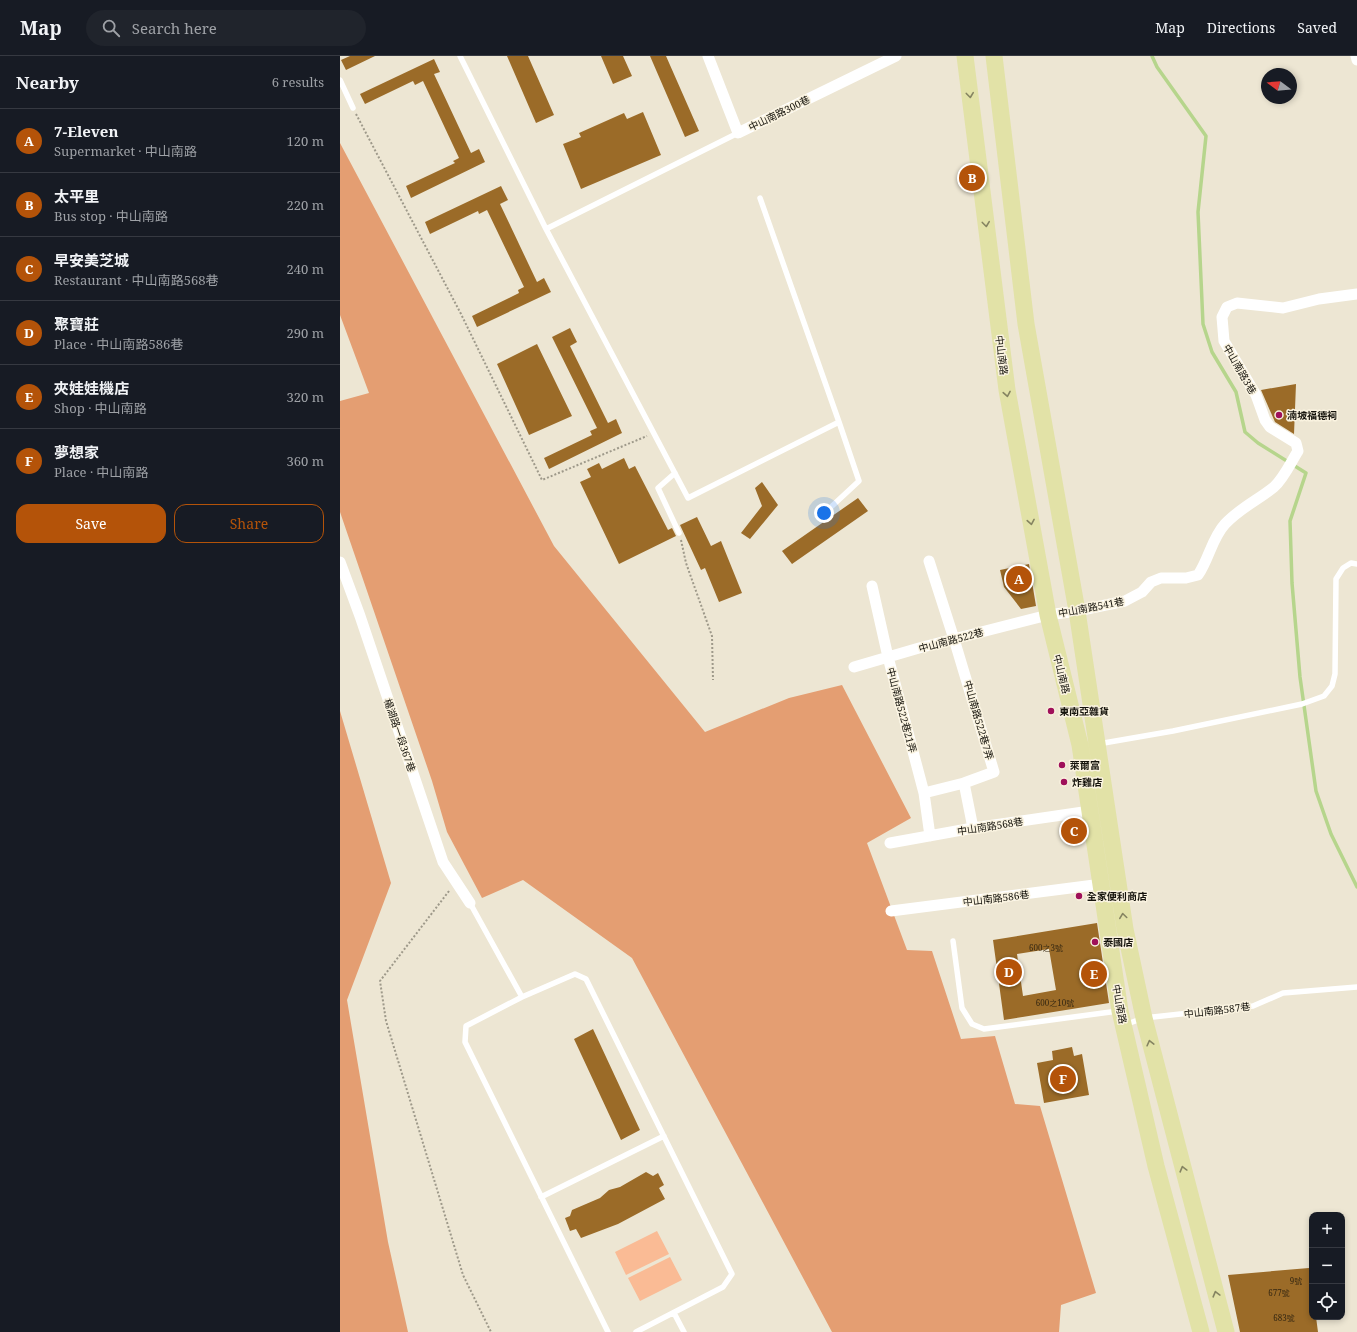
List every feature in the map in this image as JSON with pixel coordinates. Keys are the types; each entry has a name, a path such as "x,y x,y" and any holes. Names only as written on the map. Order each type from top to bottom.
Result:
{"main road":[{"name":"中山南路","path":"966,56 1006,390 1048,615 1089,745 1144,1018 1226,1332"},
{"name":"中山南路","path":"994,56 1026,324 1077,611 1089,745 1090,812 1122,1018 1156,1166 1201,1332"}],"street":[{"name":"中山南路300巷","path":"708,56 738,133 896,56"},
{"path":"1356,56 1357,60"},
{"name":"中山南路3巷","path":"1275,486 1298,451 1296,443 1270,427 1265,420 1256,395 1224,340 1222,317 1227,307 1237,303 1283,308 1319,298 1357,294"},
{"name":"中山南路541巷","path":"1048,615 1077,611 1125,601 1142,592 1151,582 1161,578 1186,578 1198,575 1206,564 1213,543 1224,525 1241,509 1275,486"},
{"path":"929,561 954,638"},
{"name":"楊湖路一段367巷","path":"340,562 360,616 443,862 470,903"},
{"name":"中山南路522巷21弄","path":"872,586 888,657 924,793 930,836"},
{"name":"中山南路522巷","path":"854,667 954,638 1048,615"},
{"name":"中山南路522巷7弄","path":"954,638 994,772 964,783"},
{"path":"924,793 964,783 973,828"},
{"name":"中山南路568巷","path":"890,843 973,828 1090,812"},
{"name":"中山南路586巷","path":"891,911 1102,884"}],"lane":[{"path":"460,56 546,229 688,498 840,422"},
{"path":"340,80 353,108"},
{"path":"546,229 738,133"},
{"path":"760,198 840,422 859,481 831,506"},
{"path":"675,473 658,488 679,533"},
{"path":"1089,745 1173,731 1302,704 1324,696 1332,686 1335,674 1336,579 1343,568 1350,563 1357,564"},
{"path":"470,903 522,997"},
{"name":"中山南路587巷","path":"953,941 962,1008 972,1024 984,1029 1122,1018 1144,1018 1253,1006 1283,993 1357,987"},
{"path":"608,1332 465,1042 466,1026 522,997 575,974 586,979 732,1274 723,1287 636,1332"},
{"path":"541,1196 664,1136"},
{"path":"674,1313 684,1332"}],"path":[{"path":"353,108 461,314 542,480 654,433"},
{"path":"679,533 686,563 712,636 713,680"},
{"path":"456,882 380,981 386,1021 463,1275 491,1332"}],"shaded area":[{"path":"340,143 554,546 705,732 789,698 842,685 911,818 867,843 907,950 932,951 961,1039 995,1036 1015,1104 1040,1106 1096,1293 1061,1305 1059,1332 832,1332 632,958 523,880 482,898 447,832 432,781 340,512 340,401 369,393 340,315"},
{"path":"340,711 391,883 347,1000 388,1242 408,1332 340,1332"},
{"path":"657,1231 669,1254 626,1275 615,1252"},
{"path":"670,1257 682,1280 640,1301 628,1278"}],"building":[{"path":"350,56 375,56 346,70 341,60"},
{"path":"507,56 528,56 554,115 536,123"},
{"path":"601,56 623,56 632,76 613,84"},
{"path":"650,56 666,56 699,131 685,137"},
{"path":"434,59 440,72 434,74 471,153 479,149 485,162 411,198 406,186 455,163 453,161 459,158 423,81 415,85 413,81 365,104 360,94"},
{"path":"643,112 661,155 581,189 563,144 581,137 579,133 624,113 627,119"},
{"path":"501,186 508,200 500,204 537,282 544,278 551,292 477,327 472,316 519,293 518,290 524,287 487,210 479,214 478,211 430,234 425,222"},
{"path":"570,328 577,342 570,346 608,423 616,419 622,433 549,469 544,458 592,435 590,431 597,428 552,337"},
{"path":"537,344 572,416 529,435 497,364"},
{"name":"湳坡福德祠","path":"1296,384 1294,434 1275,422 1261,390"},
{"path":"624,458 629,469 635,466 668,530 672,528 676,536 619,564 580,482 591,477 587,469 599,463 602,469"},
{"path":"762,482 778,505 750,539 741,533 762,506 755,488"},
{"path":"858,498 868,511 792,564 782,551"},
{"path":"697,517 711,546 721,541 742,593 719,602 705,568 701,570 680,525"},
{"path":"1029,564 1036,606 1021,609 1004,587 1000,570"},
{"path":"1097,923 1109,1003 1004,1020 993,940","holes":["1049,949 1056,990 1023,996 1017,954"]},
{"path":"593,1029 640,1130 621,1140 574,1039"},
{"path":"1072,1047 1074,1056 1082,1054 1089,1095 1044,1103 1037,1063 1053,1060 1052,1051"},
{"path":"646,1172 653,1176 658,1173 664,1185 659,1188 665,1199 618,1224 581,1238 576,1229 570,1231 565,1218 570,1216 572,1210 600,1198 609,1190 620,1187"},
{"path":"1309,1268 1309,1320 1316,1320 1318,1332 1240,1332 1228,1275"}],"waterway":[{"path":"1152,56 1157,67 1206,136 1198,212 1203,324 1212,352 1236,392 1245,432 1258,443 1306,473 1290,521 1292,583 1300,677 1316,791 1331,834 1357,887"}],"place":[{"name":"太平里","path":"972,178"},
{"name":"湳坡福德祠","path":"1279,415"},
{"name":"7-Eleven","path":"1019,579"},
{"name":"東南亞雜貨","path":"1051,711"},
{"name":"萊爾富","path":"1062,765"},
{"name":"炸雞店","path":"1064,782"},
{"name":"早安美芝城","path":"1074,831"},
{"name":"全家便利商店","path":"1079,896"},
{"name":"泰國店","path":"1095,942"},
{"name":"聚寶莊","path":"1009,972"},
{"name":"夾娃娃機店","path":"1094,974"},
{"name":"夢想家","path":"1063,1079"}]}
